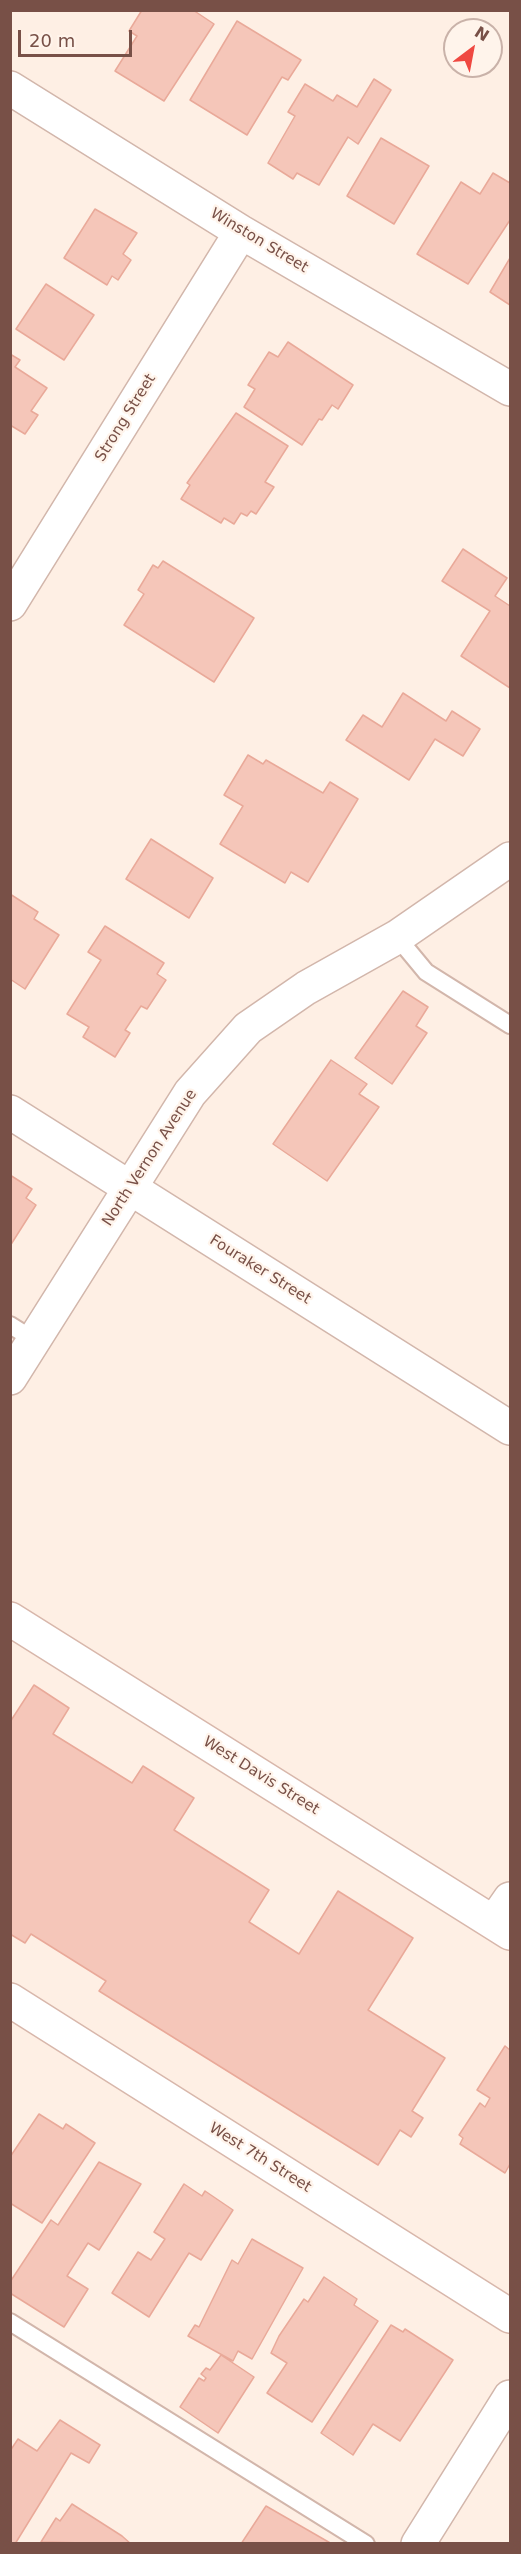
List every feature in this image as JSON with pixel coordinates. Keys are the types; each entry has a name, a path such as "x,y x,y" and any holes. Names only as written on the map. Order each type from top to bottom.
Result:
{"street":[{"name":"Winston Street","path":"10,88 241,231 510,388"},
{"name":"Strong Street","path":"10,604 241,231"},
{"name":"North Vernon Avenue","path":"10,1378 22,1333 130,1188 190,1093 248,1028 306,988 397,937 510,858"},
{"name":"Fouraker Street","path":"10,1112 510,1428"},
{"name":"West Davis Street","path":"10,1619 505,1918"},
{"name":"West 7th Street","path":"10,2000 510,2316"},
{"path":"418,2544 510,2397"}],"lane":[{"path":"397,937 426,972 510,1025"},
{"path":"10,2322 366,2544"}],"building":[{"path":"142,10 193,10 214,24 164,101 115,71 137,36 129,31"},
{"path":"237,21 301,60 288,80 282,77 247,135 190,100"},
{"path":"374,79 391,90 358,144 348,137 319,185 297,173 293,179 268,163 295,116 288,112 305,84 333,101 337,95 357,107"},
{"path":"381,138 429,166 394,224 347,196"},
{"path":"493,173 510,183 510,220 468,284 417,254 461,182 480,194"},
{"path":"95,209 137,233 123,254 131,260 118,280 112,276 107,285 64,258"},
{"path":"510,258 510,305 490,292"},
{"path":"46,284 94,315 64,360 16,329"},
{"path":"288,342 353,385 338,409 332,405 322,420 319,419 302,445 244,407 255,389 248,385 269,352 278,357"},
{"path":"10,354 20,360 15,367 47,388 31,411 38,415 25,434 10,425"},
{"path":"236,413 288,446 265,482 274,487 256,514 251,511 247,516 241,513 234,524 224,518 221,523 181,499 190,485 187,483"},
{"path":"463,549 507,578 495,596 510,606 510,688 461,656 490,611 442,581"},
{"path":"163,561 254,618 214,682 124,625 144,594 138,590 153,565 158,568"},
{"path":"403,693 446,721 452,711 480,729 463,756 435,739 409,780 346,740 363,715 382,727"},
{"path":"248,755 263,764 266,760 323,793 330,782 358,799 308,882 291,872 285,883 220,844 243,806 224,795"},
{"path":"151,839 213,878 189,918 126,879"},
{"path":"10,894 38,912 34,919 59,935 25,989 10,979"},
{"path":"105,926 164,963 157,974 166,980 147,1009 141,1006 125,1030 130,1033 115,1057 83,1037 89,1027 67,1014 101,960 88,952"},
{"path":"403,991 428,1007 416,1026 427,1033 392,1084 355,1058"},
{"path":"331,1060 367,1084 359,1094 379,1107 327,1181 273,1144"},
{"path":"10,1175 32,1189 26,1198 36,1205 10,1246"},
{"path":"34,1685 69,1708 53,1734 132,1783 143,1766 194,1798 174,1830 269,1890 249,1922 299,1954 338,1891 413,1938 368,2010 445,2058 412,2111 423,2118 411,2137 400,2130 378,2165 99,1991 106,1981 31,1934 25,1943 10,1934 10,1722"},
{"path":"505,2046 510,2050 510,2164 505,2173 460,2144 463,2138 459,2135 480,2103 485,2107 490,2098 477,2090"},
{"path":"39,2114 63,2129 66,2124 95,2143 42,2223 10,2203 10,2157"},
{"path":"99,2162 141,2184 99,2250 88,2243 67,2276 88,2289 64,2327 10,2293 10,2282 51,2220 58,2225"},
{"path":"184,2184 202,2196 205,2191 233,2210 201,2260 189,2253 149,2317 112,2293 138,2252 151,2260 165,2239 154,2232"},
{"path":"252,2239 303,2268 252,2359 238,2351 233,2361 188,2336 195,2325 199,2327 232,2260 238,2264"},
{"path":"324,2277 357,2299 354,2305 378,2321 312,2422 267,2393 287,2363 271,2353 279,2336 304,2299 308,2302"},
{"path":"391,2325 403,2332 405,2329 453,2360 400,2441 373,2424 353,2455 321,2433"},
{"path":"221,2355 254,2377 218,2433 180,2407 199,2378 204,2381 206,2378 201,2374 206,2368 210,2370"},
{"path":"60,2420 100,2445 89,2463 71,2453 15,2544 10,2544 10,2451 18,2439 37,2451"},
{"path":"72,2504 131,2544 41,2542 56,2518 60,2521"},
{"path":"266,2506 332,2544 241,2544"}]}
